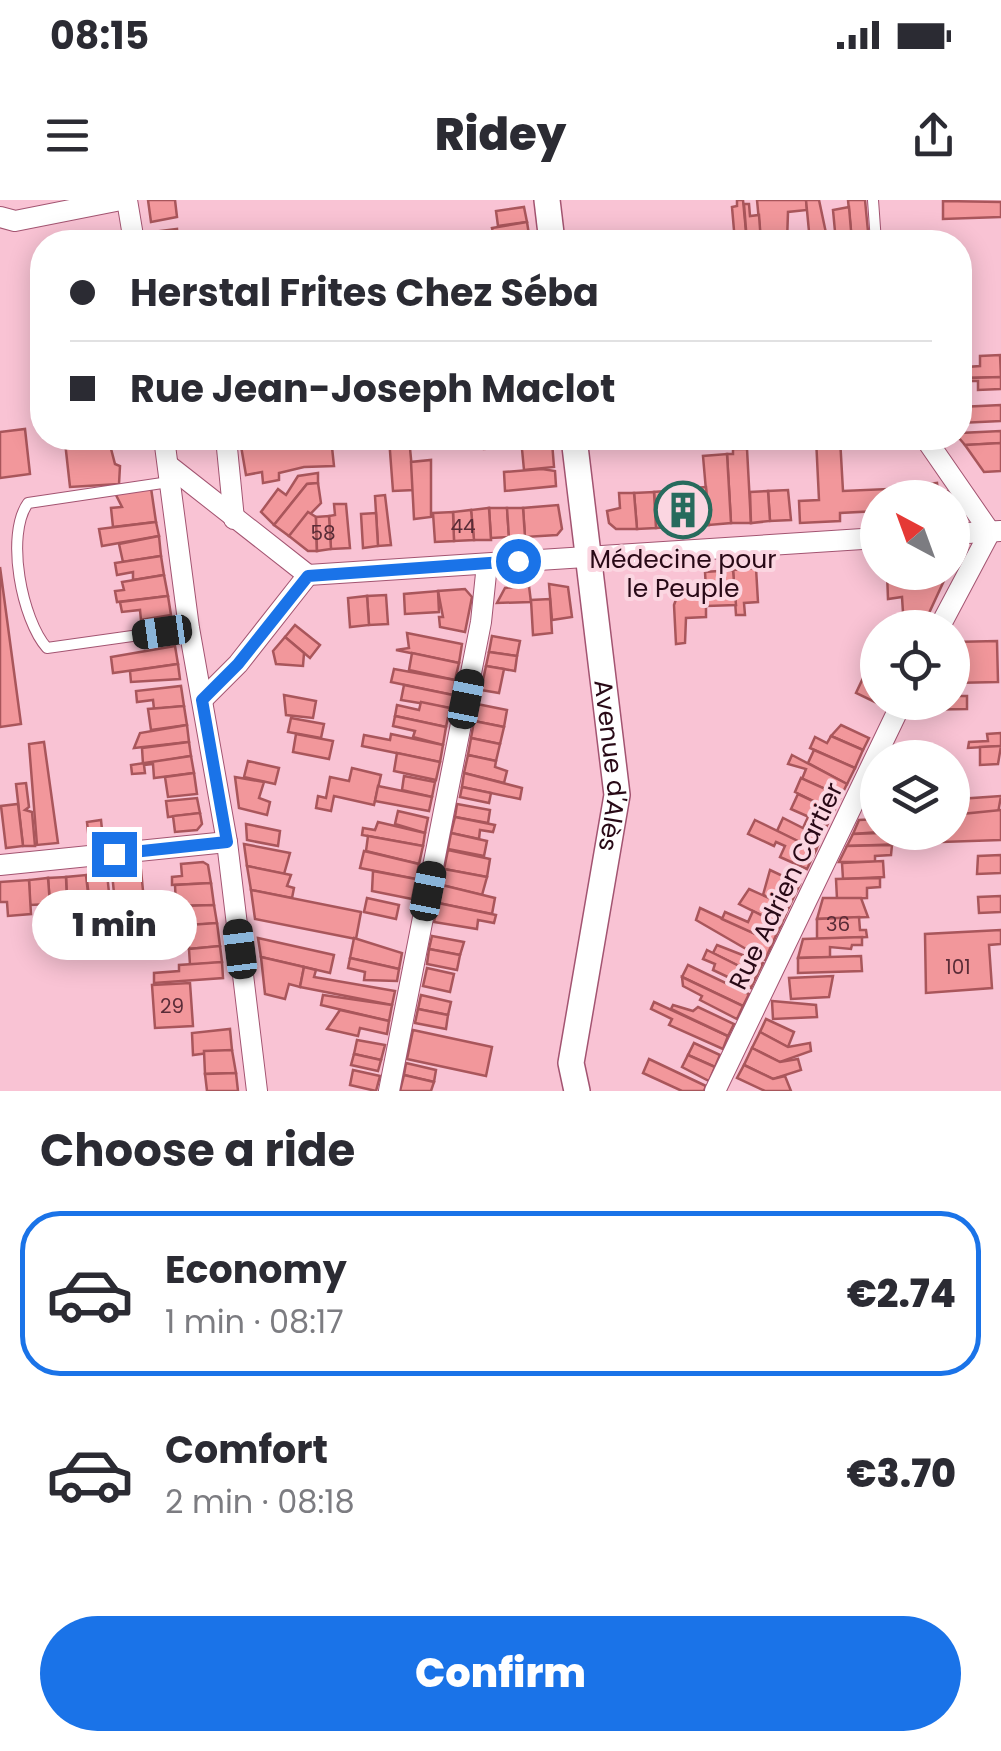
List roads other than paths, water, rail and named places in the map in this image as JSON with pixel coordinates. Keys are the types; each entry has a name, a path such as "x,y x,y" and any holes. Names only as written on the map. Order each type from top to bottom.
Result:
{"street":[{"path":"0,217 16,221 124,200 131,230"},
{"path":"547,200 551,230"},
{"path":"166,450 189,628 227,842 256,1091"},
{"path":"227,450 234,519"},
{"name":"Avenue d'Alès","path":"575,450 616,795 570,1063 576,1091"},
{"path":"934,450 995,532"},
{"path":"169,473 308,576 860,539"},
{"path":"970,533 995,532"},
{"path":"949,610 995,532"},
{"path":"389,1091 481,622 487,564"},
{"path":"202,700 238,664 308,576"},
{"name":"Rue Adrien Cartier","path":"716,1091 893,720"},
{"path":"0,865 227,842"}],"lane":[{"path":"873,200 875,230"},
{"path":"169,473 28,503 20,515 22,593 32,631 47,648 189,628"}],"place":[{"name":"Médecine pour le Peuple","path":"683,510"}]}
